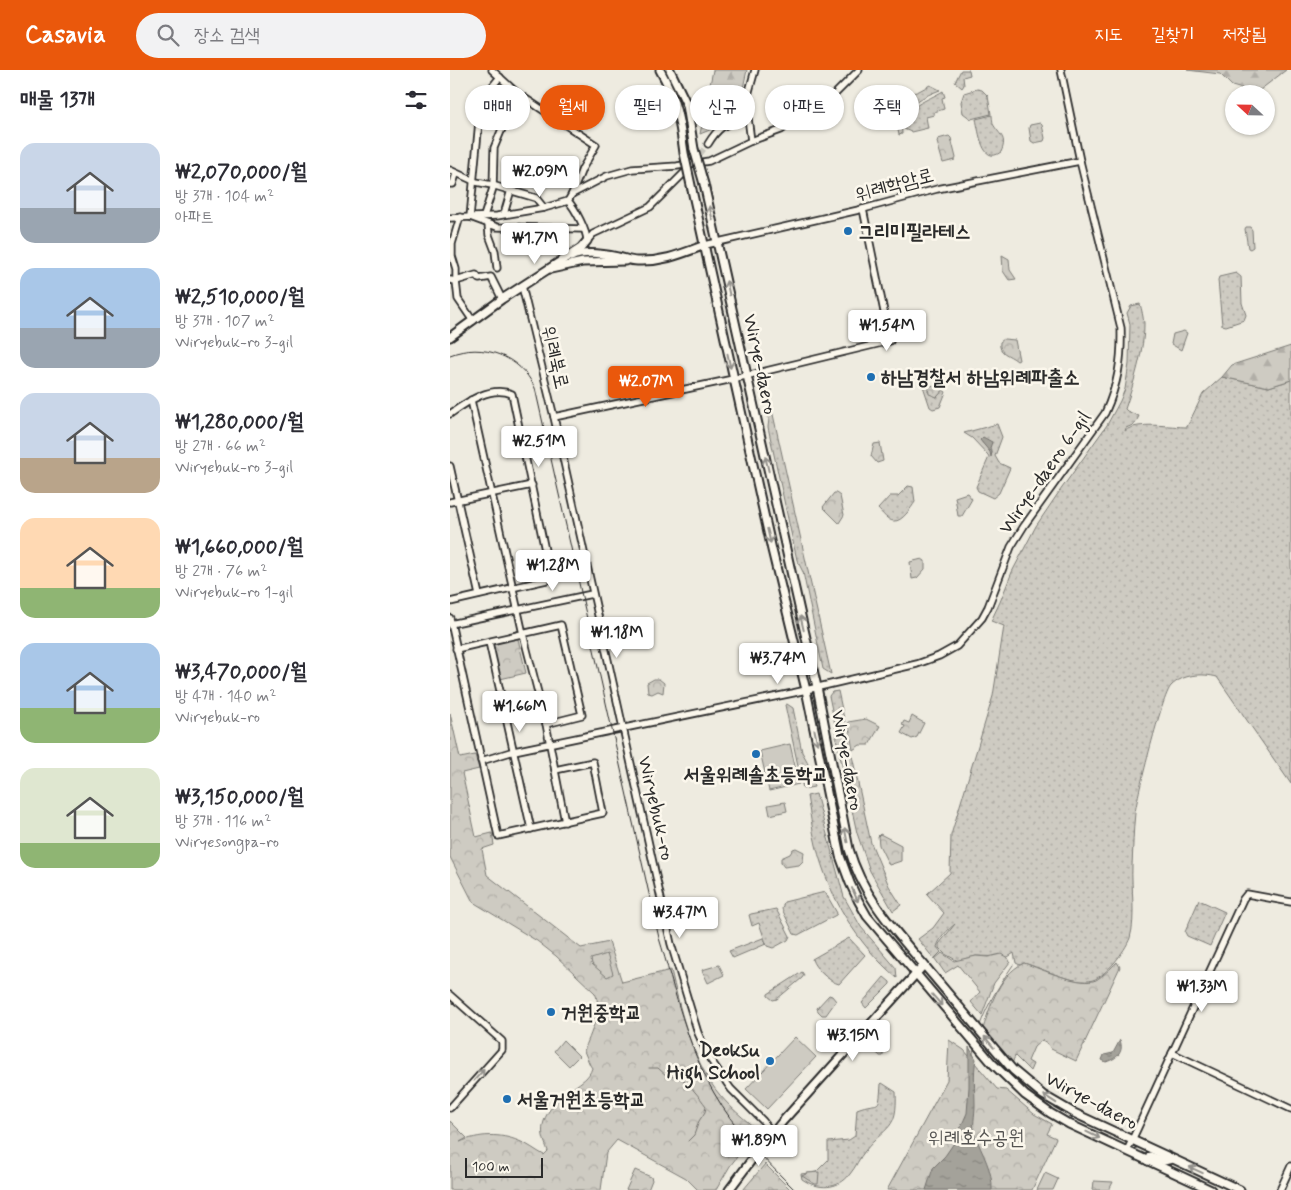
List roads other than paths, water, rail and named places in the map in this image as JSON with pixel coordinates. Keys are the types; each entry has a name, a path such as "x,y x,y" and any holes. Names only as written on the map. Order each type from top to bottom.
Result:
{"main road":[{"name":"Wirye-daero","path":"660,70 670,88 680,120 684,153 733,379 774,561 806,690 840,856 850,883 867,916 958,1025 1009,1080 1050,1113 1211,1190"},
{"name":"Wirye-daero","path":"670,70 687,105 694,149 718,242 817,687 854,869 874,904 890,926 1013,1070 1032,1087 1059,1105 1240,1190"},
{"path":"450,337 502,299 584,246 586,241"},
{"path":"548,270 583,262 652,261 675,257 704,245"},
{"path":"559,263 577,254 617,256 634,261"},
{"path":"729,1190 773,1134 924,965"},
{"path":"1148,1161 1150,1156 1164,1161 1172,1159"}],"street":[{"path":"492,70 508,85"},
{"path":"751,85 755,70"},
{"path":"572,194 607,176 632,169 691,165 709,161 781,130 792,122 818,111 859,70"},
{"name":"Wirye-daero 6-gil","path":"481,760 514,751 806,690 929,660 957,646 964,640 986,612 1012,547 1024,526 1105,413 1114,393 1118,377 1122,352 1121,328 1080,161 1061,70"},
{"path":"470,217 481,100 500,78"},
{"path":"450,218 504,214 544,208 568,201 582,169 596,144 530,101"},
{"path":"484,216 493,188 494,148 502,130"},
{"path":"708,144 718,130"},
{"path":"750,130 751,142"},
{"name":"위례학암로","path":"704,245 863,209 959,184 1080,161"},
{"path":"450,170 474,181 536,198 544,208"},
{"path":"586,241 593,234 650,207 684,173"},
{"path":"450,184 453,184 456,174"},
{"path":"504,214 511,190"},
{"path":"568,201 573,207 587,237 586,241"},
{"path":"554,417 747,376 890,341 863,209"},
{"path":"460,217 452,244 452,256 456,269 453,281 458,299 473,320"},
{"path":"470,217 497,227 583,229"},
{"path":"488,224 489,235 496,250 497,268"},
{"path":"453,281 476,275 479,280 491,277 502,299"},
{"name":"위례북로","path":"522,286 554,417 623,729"},
{"path":"450,302 458,299"},
{"path":"450,414 481,395 503,390 512,394 551,579 450,602"},
{"path":"471,400 523,634 546,724 565,822"},
{"path":"450,466 479,595"},
{"path":"450,502 532,485"},
{"path":"555,770 593,762 603,813 498,836 450,622 592,594"},
{"path":"456,649 561,626 582,716 546,724"},
{"path":"489,642 531,829"},
{"name":"Wiryebuk-ro","path":"623,729 669,936 698,1033 710,1059 723,1079 773,1134"},
{"path":"1127,1151 1243,899 1247,894 1291,902"},
{"path":"450,995 502,1041 502,1050 450,1108"},
{"path":"1172,1054 1291,1109"},
{"path":"1280,1190 1291,1166"}],"water":[{"path":"983,437 992,442 990,448 992,452 991,457 990,452 980,440"},
{"path":"1120,1040 1121,1048 1119,1054 1114,1059 1106,1062 1102,1060 1104,1055 1113,1053"},
{"path":"969,1047 976,1059 974,1076 974,1131 989,1169 992,1190 926,1190 933,1168 954,1143 967,1113"}],"waterway":[{"path":"980,1025 995,994 1013,965"},
{"path":"973,1054 974,1046"},
{"path":"649,1068 658,1068 668,1077 681,1079 706,1106 694,1135 688,1141"}],"tunnel":[{"path":"695,160 708,144"}],"tram line":[{"path":"450,355 475,350 499,355 510,360 520,368 535,388 659,938 682,1017 696,1056 722,1107 751,1144 795,1190"}],"place":[{"name":"그리미필라테스","path":"848,231"},
{"name":"하남경찰서 하남위례파출소","path":"871,377"},
{"name":"서울위례솔초등학교","path":"756,754"},
{"name":"거원중학교","path":"551,1012"},
{"name":"Deoksu High School","path":"770,1061"},
{"name":"서울거원초등학교","path":"507,1099"}],"park label":[{"name":"위례호수공원","path":"976,1137"}]}
